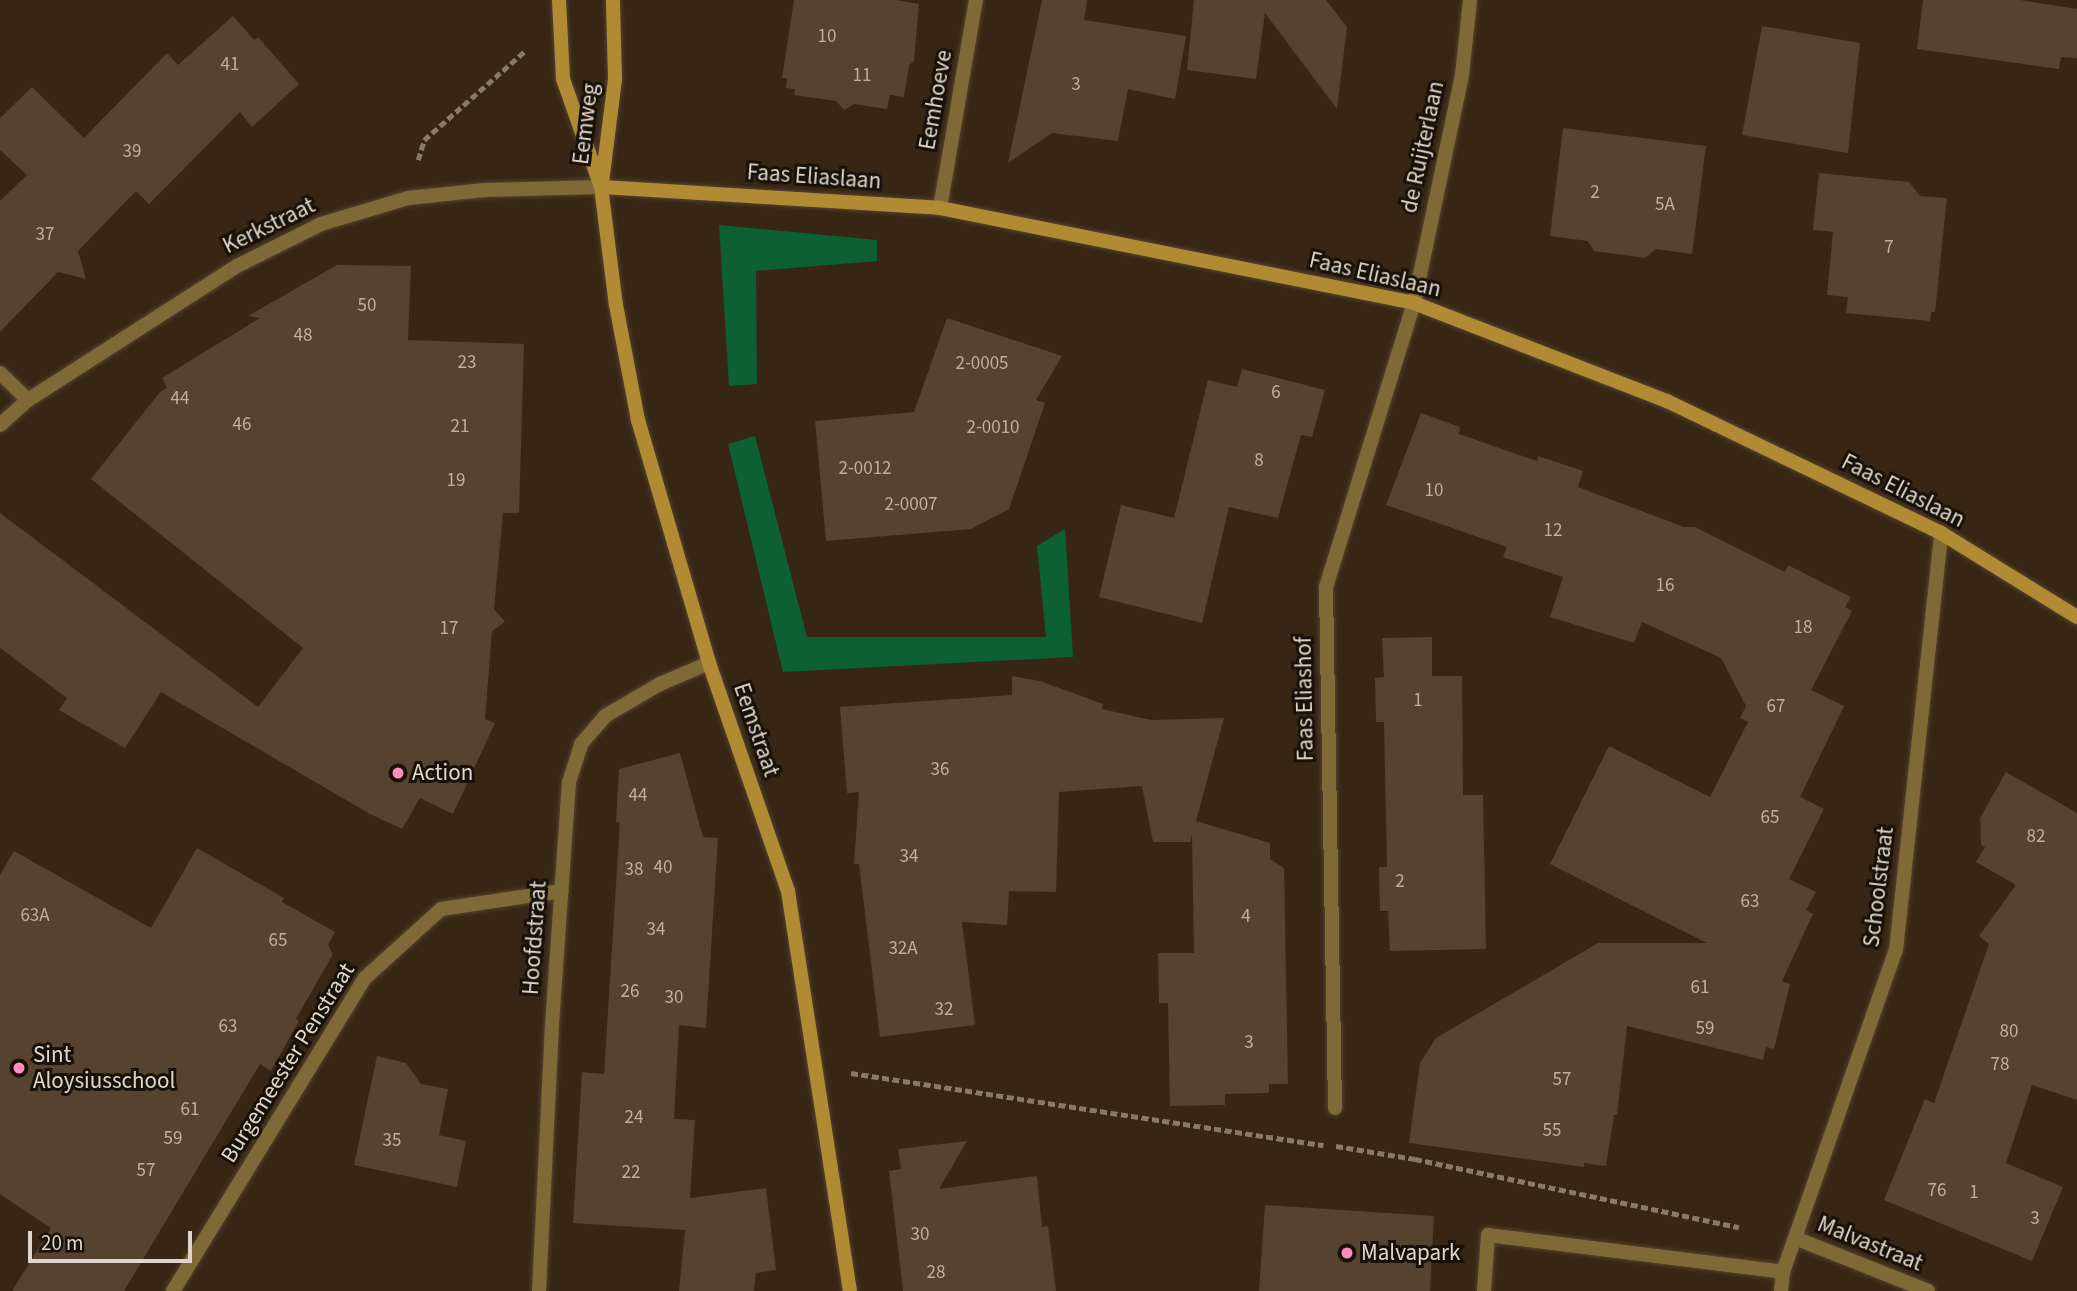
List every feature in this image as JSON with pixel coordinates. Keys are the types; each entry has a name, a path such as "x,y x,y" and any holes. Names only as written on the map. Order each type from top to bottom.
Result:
{"main road":[{"name":"Eemweg","path":"559,0 563,79 601,187"},
{"name":"Eemweg","path":"601,187 615,79 613,0"},
{"name":"Faas Eliaslaan","path":"601,187 940,208 1415,303 1667,401 1941,533 2077,617"},
{"name":"Eemstraat","path":"601,187 616,306 638,419 709,663 788,891 850,1291"}],"street":[{"name":"Eemhoeve","path":"940,208 976,0"},
{"name":"de Ruijterlaan","path":"1415,303 1462,75 1470,0"},
{"name":"Kerkstraat","path":"0,425 28,400 237,266 321,223 408,198 485,190 601,187"},
{"name":"Faas Eliashof","path":"1335,1108 1326,587 1415,303"},
{"path":"0,373 28,400"},
{"name":"Schoolstraat","path":"1781,1291 1783,1272 1896,950 1941,533"},
{"name":"Hoofdstraat","path":"539,1291 552,1025 569,782 581,744 605,716 660,684 709,663"},
{"name":"Burgemeester Penstraat","path":"173,1291 365,978 441,909 562,891"},
{"path":"1484,1291 1488,1235 1783,1272"},
{"name":"Malvastraat","path":"1795,1238 1928,1291"}],"path":[{"path":"408,198 424,140 517,57 560,29"},
{"path":"816,1068 1415,1159 1795,1238"}],"green space":[{"path":"719,225 877,240 877,261 756,271 757,384 729,386"},
{"path":"755,436 807,637 1046,637 1037,546 1065,529 1073,657 783,672 728,444"}],"building":[{"path":"794,0 896,0 919,4 914,61 909,65 904,97 890,95 887,109 854,104 844,110 836,101 794,95 795,89 786,88 787,78 782,78"},
{"path":"1042,0 1087,0 1084,20 1186,36 1175,99 1128,89 1118,141 1052,133 1008,163"},
{"path":"1194,0 1326,0 1347,27 1337,109 1265,13 1256,79 1187,70"},
{"path":"1923,0 2020,0 2077,9 2077,58 2061,57 2059,69 1917,49"},
{"path":"233,16 254,40 258,37 299,84 252,127 240,112 149,204 136,191 78,251 86,279 58,272 0,332 0,201 27,175 0,150 0,118 32,87 84,138 167,53 178,65"},
{"path":"1762,26 1860,43 1848,153 1742,135"},
{"path":"1563,128 1706,146 1692,254 1656,249 1645,258 1594,251 1588,241 1550,236"},
{"path":"1819,173 1909,182 1920,196 1947,198 1935,312 1931,312 1930,321 1846,313 1848,297 1827,295 1833,232 1813,230"},
{"path":"337,265 411,266 408,340 524,344 519,513 503,513 494,609 505,622 492,631 485,719 495,723 453,814 420,798 402,829 370,814 161,692 125,748 59,710 67,698 0,648 0,513 258,707 303,648 91,479 160,392 167,388 162,378 260,318 248,316"},
{"path":"947,318 1062,356 1036,400 1045,403 1009,509 971,529 826,541 815,421 914,412"},
{"path":"1242,369 1325,390 1312,437 1301,435 1278,518 1229,507 1202,623 1099,597 1121,505 1174,518 1208,380 1237,387"},
{"path":"1421,413 1460,427 1459,434 1537,461 1538,456 1583,471 1578,487 1684,527 1695,527 1785,572 1788,565 1851,597 1845,607 1852,611 1811,690 1844,706 1800,797 1824,809 1789,879 1816,892 1806,910 1813,914 1782,981 1790,984 1774,1049 1766,1047 1763,1060 1627,1026 1617,1115 1614,1115 1606,1166 1584,1163 1584,1167 1409,1143 1420,1063 1436,1038 1598,943 1707,943 1550,864 1609,746 1710,797 1748,722 1740,718 1746,706 1721,658 1642,622 1634,643 1550,617 1563,577 1503,557 1507,547 1386,505"},
{"path":"1432,637 1432,676 1462,676 1463,795 1483,795 1486,949 1390,951 1388,911 1380,911 1379,867 1387,867 1384,722 1376,722 1375,678 1384,677 1382,638"},
{"path":"1012,676 1040,681 1103,704 1102,709 1151,720 1224,718 1196,821 1270,843 1270,859 1284,868 1288,1084 1269,1084 1269,1093 1225,1094 1225,1105 1170,1106 1168,1003 1159,1003 1158,953 1194,953 1192,835 1190,842 1153,842 1142,786 1059,792 1056,892 1009,891 1007,925 962,922 975,1025 880,1037 859,864 854,864 859,792 847,793 840,707 1012,695"},
{"path":"680,753 703,837 718,838 706,1028 679,1025 674,1119 695,1120 690,1198 766,1188 776,1270 756,1273 754,1291 679,1291 685,1230 573,1223 582,1072 604,1074 620,822 616,822 619,769"},
{"path":"2006,772 2077,813 2077,1100 2032,1085 2006,1163 2063,1187 2032,1261 1884,1200 1925,1099 1934,1103 1989,944 1979,936 2016,885 1976,862 1985,847 1981,845 1980,818"},
{"path":"197,848 284,898 282,902 335,932 328,945 333,954 296,1019 299,1021 271,1071 260,1064 124,1291 12,1291 51,1228 0,1194 0,875 14,851 151,928"},
{"path":"377,1056 406,1063 421,1084 448,1089 439,1135 466,1141 457,1187 354,1165"},
{"path":"967,1141 939,1189 1037,1176 1042,1227 1048,1226 1056,1291 903,1291 889,1171 901,1169 898,1149"},
{"name":"Malvapark","path":"1265,1205 1434,1216 1430,1291 1259,1291"}],"place":[{"name":"Action","path":"398,773"},
{"name":"Sint Aloysiusschool","path":"19,1068"},
{"name":"Malvapark","path":"1347,1253"}]}
